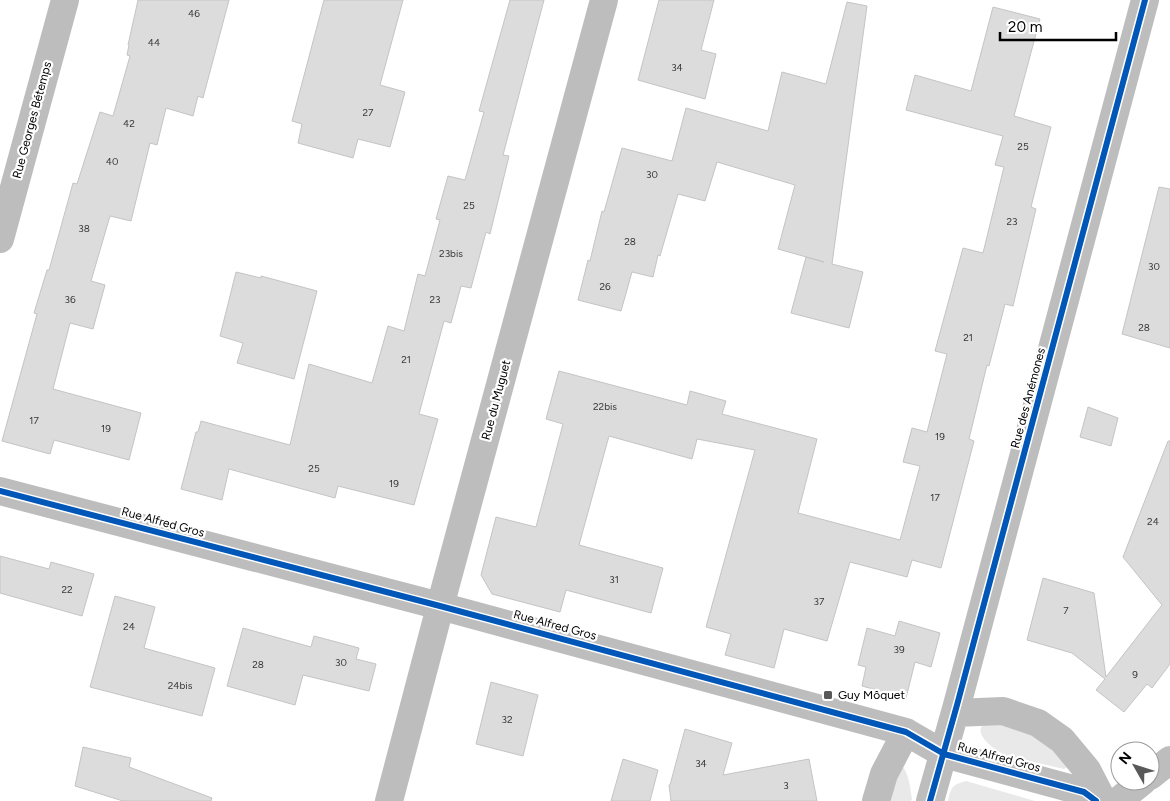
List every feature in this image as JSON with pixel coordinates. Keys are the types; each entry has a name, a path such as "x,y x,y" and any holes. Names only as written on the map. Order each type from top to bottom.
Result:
{"street":[{"name":"Rue Georges Bétemps","path":"0,239 65,0"},
{"name":"Rue du Muguet","path":"389,801 604,0"},
{"name":"Rue des Anémones","path":"930,801 1146,0"},
{"name":"Rue Alfred Gros","path":"0,492 440,606 906,732 944,754 1084,792 1096,801"},
{"path":"955,713 1003,711 1038,723 1062,740 1087,770 1102,801"},
{"path":"876,801 884,774 906,732"},
{"path":"1160,768 1170,760"},
{"path":"1118,801 1130,791"}],"shaded area":[{"path":"987,722 1027,729 1045,742 1067,767 1064,769 1002,754 982,736 982,726"},
{"path":"901,765 904,768 910,785 912,799 911,801 886,801"},
{"path":"966,781 1035,801 948,801 953,787"}],"building":[{"path":"138,0 229,0 203,98 198,96 193,116 166,108 157,145 150,143 131,221 110,216 91,281 105,285 93,329 70,323 53,389 141,413 129,460 54,440 50,454 2,441 37,314 34,313 47,270 49,270 73,183 77,184 100,112 113,116 130,56 127,55 128,45"},
{"path":"324,0 403,0 380,85 405,92 390,147 358,139 353,158 298,143 302,124 292,121"},
{"path":"510,0 544,0 503,155 509,156 490,234 486,232 471,288 461,286 451,323 444,321 419,414 438,419 414,505 338,486 335,498 229,469 222,500 181,489 196,432 198,432 201,421 290,445 309,364 372,383 388,326 404,331 418,274 425,276 440,220 436,219 448,176 465,180 484,112 479,111"},
{"path":"659,0 714,0 701,50 716,54 705,99 638,80"},
{"path":"847,2 867,6 832,264 863,272 849,328 791,313 806,257 824,262 778,249 795,185 717,162 705,201 678,194 660,256 658,255 653,277 632,272 621,311 578,300 602,211 604,212 622,148 672,161 686,108 768,131 782,72 826,84"},
{"path":"993,7 1040,19 1014,116 1051,127 1031,207 1036,209 1013,306 1005,304 989,366 987,365 969,439 974,441 941,568 912,560 907,577 850,562 827,641 784,629 774,668 725,655 731,634 706,627 755,450 697,439 692,459 609,436 579,545 663,568 651,613 566,590 560,612 492,594 481,575 496,517 536,527 563,424 546,419 559,371 687,405 690,391 726,401 722,414 817,439 798,513 900,540 920,466 903,462 912,428 927,432 947,354 935,351 963,248 983,253 1004,167 995,165 1003,136 906,110 915,75 971,91"},
{"path":"1159,187 1170,189 1170,348 1122,334"},
{"path":"236,272 261,278 261,276 317,291 294,379 237,363 243,343 220,336"},
{"path":"1088,407 1118,418 1111,446 1080,437"},
{"path":"1168,441 1170,441 1170,664 1152,688 1147,684 1124,712 1096,690 1105,679 1072,653 1027,640 1043,578 1094,593 1106,677 1162,605 1123,557"},
{"path":"0,556 49,569 51,562 94,574 82,616 0,593"},
{"path":"115,596 155,607 144,648 215,668 202,716 90,687"},
{"path":"899,621 940,633 931,667 915,662 906,698 862,686 866,667 858,665 867,628 895,636"},
{"path":"243,628 311,647 314,636 359,648 356,659 376,664 369,691 303,675 295,705 227,686"},
{"path":"491,682 538,695 523,756 476,744"},
{"path":"685,729 732,743 723,775 809,759 817,801 671,801 669,785"},
{"path":"83,747 131,758 129,767 212,798 211,801 123,801 75,786"},
{"path":"623,759 658,770 650,801 611,801"}],"cycle path":[{"path":"930,801 1145,0"},
{"path":"0,491 440,606 906,732 944,754 1084,792 1096,801"}],"place":[{"name":"Guy Môquet","path":"828,695"}]}
